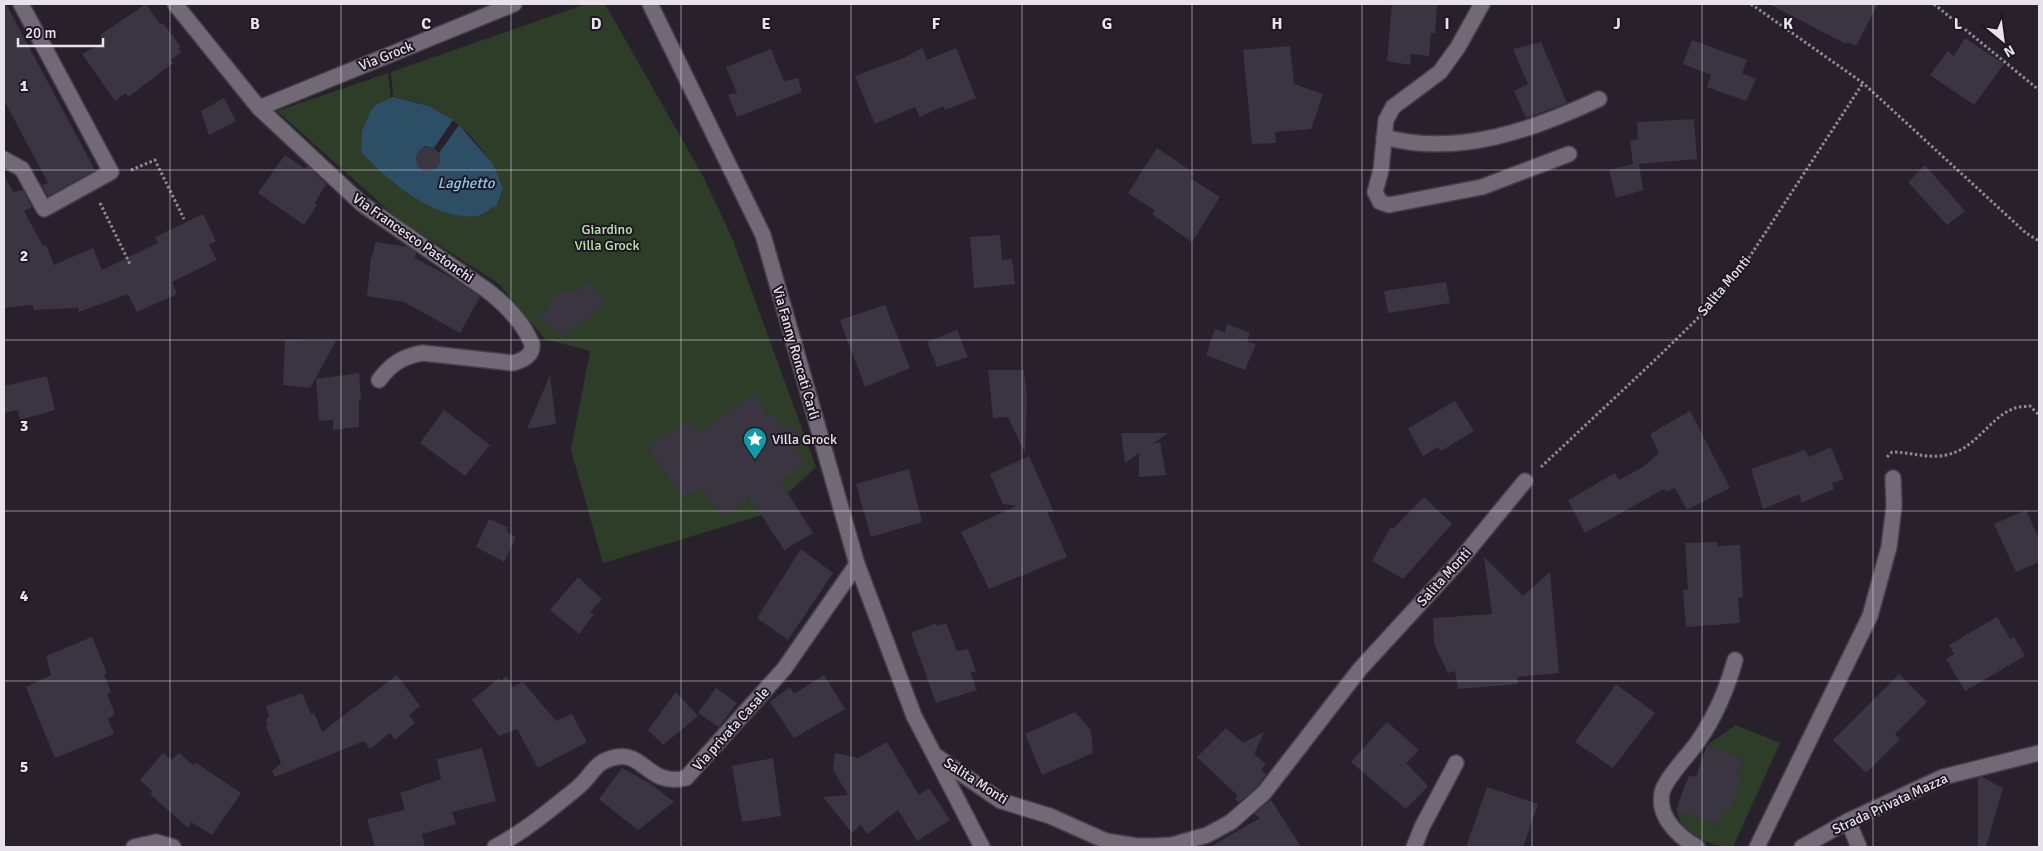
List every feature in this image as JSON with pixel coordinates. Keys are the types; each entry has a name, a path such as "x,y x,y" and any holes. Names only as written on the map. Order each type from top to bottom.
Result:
{"street":[{"path":"4,159 22,169 44,209 111,172 21,4"},
{"name":"Via Francesco Pastonchi","path":"175,4 259,108 362,204 504,304 515,315 532,344 530,355 523,360 513,363 431,354 408,355 388,368 379,380"},
{"name":"Via Grock","path":"259,108 514,4"},
{"name":"Via Fanny Roncati Carli","path":"650,4 763,235 856,564 914,716 982,847"},
{"path":"1482,4 1458,47 1440,72 1393,107 1386,120 1381,170 1375,192 1380,202 1389,206 1482,187 1569,154"},
{"path":"1384,137 1402,142 1436,145 1487,139 1526,129 1599,99"},
{"path":"1757,847 1870,616 1889,547 1894,506 1893,478"},
{"name":"Salita Monti","path":"933,753 1002,801 1050,816 1106,841 1136,846 1172,845 1207,835 1231,822 1264,793 1360,669 1461,559 1525,482"},
{"name":"Via privata Casale","path":"495,847 578,788 595,766 605,760 624,756 632,758 663,780 674,781 686,778 784,669 856,564"},
{"path":"1697,847 1681,838 1671,825 1663,812 1662,793 1670,777 1685,760 1716,711 1735,660"},
{"name":"Strada Privata Mazza","path":"1802,847 1848,821 1943,777 2039,753"},
{"path":"1414,847 1422,827 1456,763"},
{"path":"1848,821 1859,847"},
{"path":"134,847 156,842 173,847"}],"path":[{"path":"1751,4 1863,83 2026,233 2039,241"},
{"path":"1934,4 2039,90"},
{"name":"Salita Monti","path":"1525,482 1663,352 1741,270 1863,83"},
{"path":"134,170 154,160 184,219"},
{"path":"97,197 130,264"},
{"path":"1893,478 1887,457 1892,452 1905,452 1926,458 1946,455 1960,450 1976,440 2016,407 2030,406 2039,415"}],"green space":[{"name":"Giardino Villa Grock","path":"586,4 605,4 704,178 733,240 816,467 766,514 603,563 571,450 590,351 545,339 499,284 397,218 277,111 388,73 391,98 372,106 361,152 497,205 503,189 491,163 475,141 455,122 430,107 393,97 391,72"},
{"path":"1736,725 1780,743 1733,847 1727,847 1707,842 1695,836 1682,824 1676,810 1718,825 1724,809 1742,778 1737,776 1744,759 1707,745"}],"water":[{"name":"Laghetto","path":"393,97 429,106 453,120 434,148 426,146 420,150 416,158 418,165 424,171 435,169 440,161 439,153 459,125 493,164 503,188 497,205 477,216 461,216 445,212 429,205 398,186 361,152 362,131 373,106"}],"building":[{"path":"4,4 6,4 95,170 48,196 42,185 48,183 4,100"},
{"path":"146,4 160,24 163,23 181,47 178,48 181,52 171,60 173,63 128,97 126,93 115,101 82,54 104,42 100,35"},
{"path":"1392,4 1437,4 1435,34 1431,33 1429,56 1411,54 1410,65 1387,61"},
{"path":"1769,4 1878,4 1856,46 1847,42 1846,44"},
{"path":"1965,38 2004,64 1974,105 1930,75 1948,51 1954,56"},
{"path":"1692,40 1747,60 1742,73 1756,79 1746,101 1707,87 1711,75 1683,64"},
{"path":"1541,42 1567,103 1526,118 1514,91 1528,84 1513,49"},
{"path":"1290,46 1294,84 1323,94 1311,129 1275,132 1276,143 1252,144 1243,50"},
{"path":"922,48 927,60 956,48 976,98 945,110 943,106 920,117 915,107 875,124 855,76 904,58"},
{"path":"771,49 784,81 798,78 802,92 737,117 728,95 737,93 726,67"},
{"path":"224,98 236,121 209,135 201,111"},
{"path":"1694,119 1697,159 1639,164 1643,190 1616,198 1609,170 1633,164 1630,141 1638,139 1637,122"},
{"path":"428,147 437,150 440,159 437,168 428,171 419,168 416,159 419,150"},
{"path":"1157,148 1194,173 1190,178 1220,197 1192,242 1153,215 1154,210 1128,193"},
{"path":"285,155 305,169 307,165 326,184 314,204 317,205 304,225 258,193"},
{"path":"1925,165 1965,211 1947,225 1908,182"},
{"path":"4,175 13,192 23,190 32,207 24,211 43,246 46,245 54,265 93,248 102,270 158,243 155,237 203,214 216,241 209,245 217,260 172,282 177,294 137,312 128,294 79,312 78,308 34,310 32,305 4,308"},
{"path":"1000,235 1002,260 1012,259 1015,284 974,288 970,237"},
{"path":"376,242 408,247 416,252 415,258 454,279 480,297 460,333 404,302 367,296 371,259"},
{"path":"591,282 606,304 562,336 538,317 547,310 552,298 561,292 577,291"},
{"path":"1446,282 1450,303 1388,313 1384,291"},
{"path":"885,305 910,368 865,387 840,320"},
{"path":"1227,324 1250,333 1247,342 1256,344 1245,370 1206,355 1215,329 1225,333"},
{"path":"957,330 968,357 937,367 927,342"},
{"path":"285,340 336,341 310,388 283,385"},
{"path":"988,370 1024,370 1027,398 1025,453 1008,417 993,418"},
{"path":"359,373 361,399 359,400 359,427 333,430 333,420 319,421 316,379"},
{"path":"550,375 556,424 527,429"},
{"path":"47,376 55,410 20,420 18,410 4,413 4,386"},
{"path":"754,394 767,416 772,413 782,429 792,424 803,442 795,449 807,464 780,481 813,533 784,550 749,496 723,517 702,488 683,498 648,447 689,421 697,433"},
{"path":"1455,401 1474,431 1441,451 1438,447 1423,456 1408,428"},
{"path":"444,410 490,445 465,476 420,443"},
{"path":"1690,411 1730,488 1687,510 1675,488 1666,492 1664,489 1585,533 1568,500 1615,473 1619,480 1643,467 1659,453 1650,434"},
{"path":"1121,433 1168,433 1152,444 1160,442 1166,475 1139,477 1139,453 1125,463"},
{"path":"1831,447 1844,479 1832,483 1834,489 1801,503 1800,494 1763,509 1751,469 1805,450 1809,457"},
{"path":"1029,456 1054,512 1047,511 1067,557 989,589 961,532 1016,506 1003,504 990,474"},
{"path":"909,469 922,522 871,537 856,484"},
{"path":"1424,497 1452,524 1403,579 1372,561 1390,528 1394,528"},
{"path":"2026,510 2039,539 2039,562 2016,572 1994,524"},
{"path":"489,519 508,527 507,532 516,537 504,562 476,547"},
{"path":"1717,542 1717,546 1740,545 1743,597 1738,598 1740,623 1686,627 1683,590 1688,590 1685,543"},
{"path":"801,549 833,573 788,640 757,618"},
{"path":"1484,557 1523,596 1550,572 1559,673 1517,677 1518,684 1458,689 1455,671 1448,673 1434,644 1433,618 1492,614"},
{"path":"578,577 602,599 590,612 594,614 579,634 550,610"},
{"path":"1997,617 2010,639 2014,637 2025,656 1965,691 1946,659 1954,654 1949,645"},
{"path":"936,623 937,626 946,623 957,651 968,649 976,672 970,672 977,690 936,703 911,633"},
{"path":"92,637 107,673 104,675 111,692 107,694 115,714 108,719 114,734 55,758 26,687 51,675 46,656"},
{"path":"1899,674 1927,702 1895,734 1900,739 1866,773 1833,740"},
{"path":"397,675 420,706 409,715 415,723 395,740 390,733 370,749 364,741 275,777 272,771 281,763 266,726 268,724 266,719 269,717 266,706 302,693 311,714 314,713 322,732"},
{"path":"824,675 845,709 794,738 770,702 790,687 794,694"},
{"path":"506,676 513,687 523,682 556,721 572,714 587,742 538,768 517,729 499,736 472,700 499,678 500,682"},
{"path":"1616,684 1655,713 1613,768 1575,742"},
{"path":"716,688 737,703 719,727 698,713"},
{"path":"676,692 698,716 663,745 648,730"},
{"path":"1075,712 1091,730 1093,753 1042,775 1025,734"},
{"path":"1387,722 1419,750 1406,763 1428,786 1406,809 1351,762"},
{"path":"1226,728 1243,743 1264,732 1254,754 1266,764 1261,770 1266,774 1257,787 1239,802 1235,799 1237,795 1197,757"},
{"path":"887,742 919,795 929,788 950,820 917,841 898,810 867,834 861,825 852,833 823,797 848,795 833,770 835,753 858,758"},
{"path":"1707,745 1744,759 1737,776 1742,778 1730,811 1724,809 1718,825 1676,810 1689,775 1696,777"},
{"path":"482,748 496,801 452,812 456,824 422,834 425,847 375,847 367,819 405,810 400,793 441,779 437,759"},
{"path":"163,753 171,760 179,753 193,765 196,763 241,793 212,835 191,822 188,828 150,794 153,792 140,780"},
{"path":"773,758 781,816 742,822 732,766"},
{"path":"622,768 651,784 674,802 638,830 599,799"},
{"path":"1982,777 2003,788 1986,847 1978,847 1978,778"},
{"path":"1487,787 1538,804 1523,847 1466,847"},
{"path":"1271,800 1301,847 1210,847 1260,818 1254,814"}],"place":[{"name":"Villa Grock","path":"755,460"}]}
